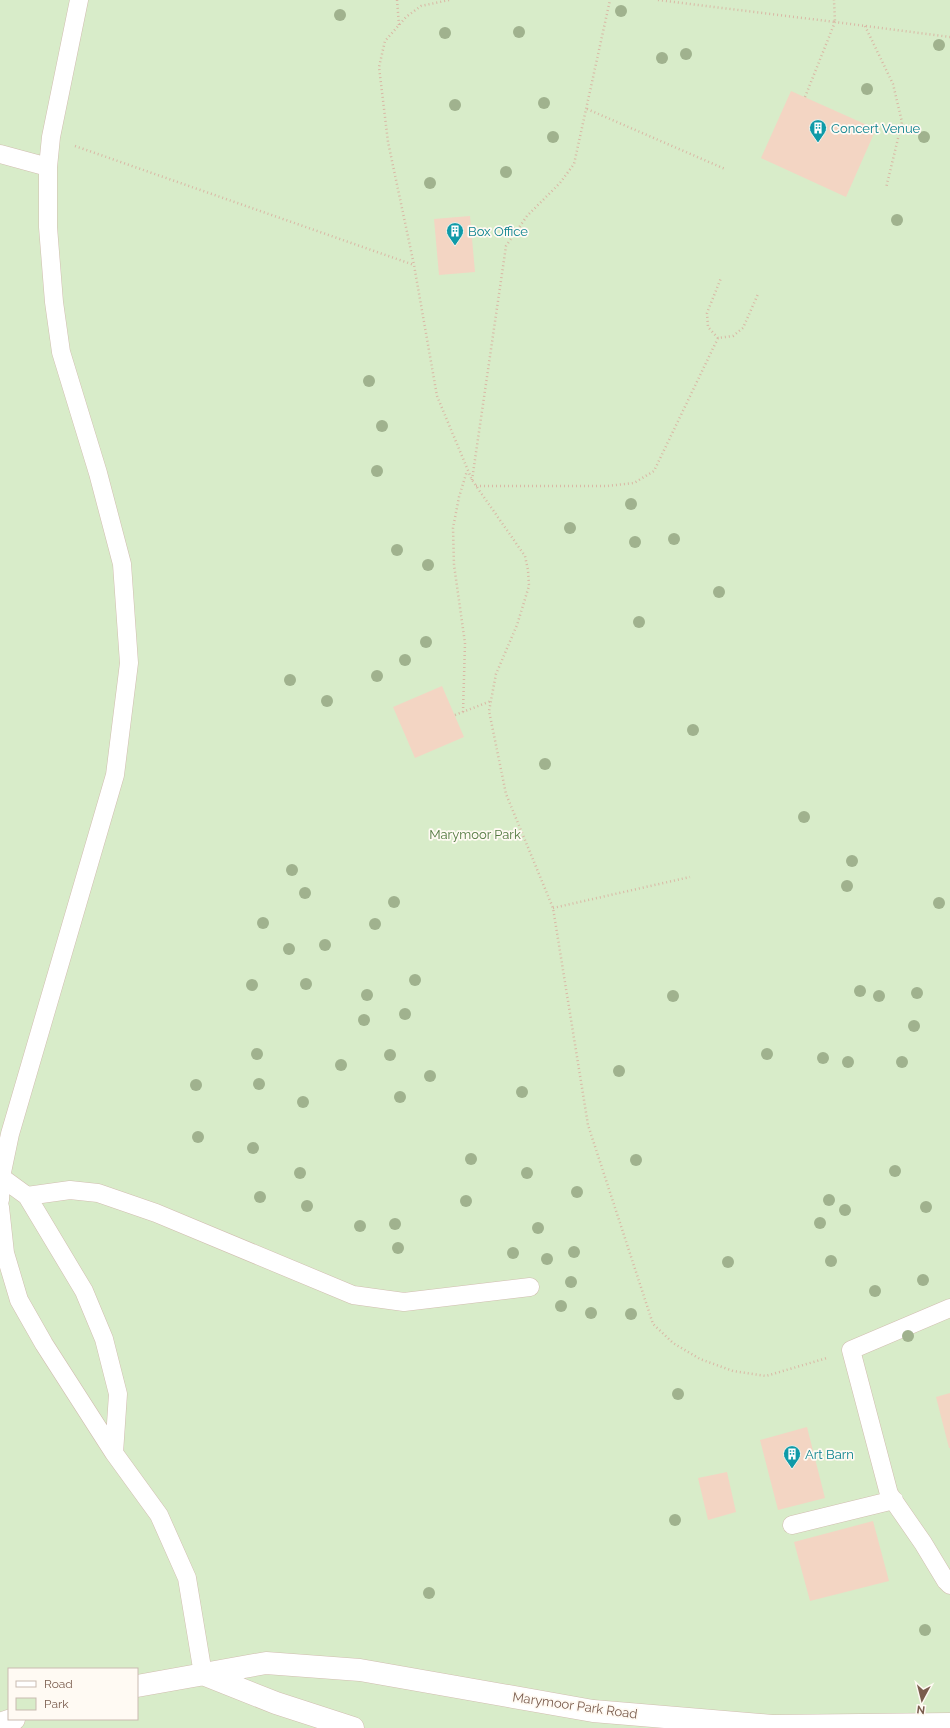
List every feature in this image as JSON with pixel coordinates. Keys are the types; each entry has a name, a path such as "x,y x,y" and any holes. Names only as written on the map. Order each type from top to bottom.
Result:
{"street":[{"name":"Marymoor Park Road","path":"138,1686 266,1663 360,1670 593,1711 772,1727 950,1724"},
{"path":"203,1674 276,1703 353,1728"},
{"path":"0,1724 11,1720"}],"lane":[{"path":"0,1200 1,1177 10,1134 115,774 129,663 122,564 98,473 61,352 54,302 48,227 48,167 51,137 79,0"},
{"path":"0,154 48,167"},
{"path":"1,1177 27,1196 84,1291 104,1339 118,1394 114,1453"},
{"path":"27,1196 70,1190 98,1193 156,1213 353,1296 404,1302 530,1287"},
{"path":"0,1208 5,1253 19,1300 44,1344 114,1453 159,1515 187,1578 203,1674"},
{"path":"950,1308 851,1350 890,1494 950,1585"},
{"path":"792,1526 894,1500"}],"path":[{"path":"397,0 399,25"},
{"path":"449,0 421,6 406,17 385,41 379,67 388,142 414,265 437,396 472,480 525,556 528,570 529,586 517,625 496,674 489,711 506,794 553,908 588,1125 653,1324 673,1343 700,1359 733,1372 766,1376 851,1350"},
{"path":"472,480 506,246 527,216 560,183 574,164 610,0"},
{"path":"658,0 950,37"},
{"path":"805,97 836,22 834,0"},
{"path":"865,26 893,84 902,122 886,188"},
{"path":"586,109 725,169"},
{"path":"51,137 414,265"},
{"path":"718,338 708,327 707,313 721,278"},
{"path":"718,338 733,336 743,328 758,294"},
{"path":"476,486 607,486 634,482 654,471 718,338"},
{"path":"463,712 465,642 454,566 453,528 459,497 467,470"},
{"path":"455,715 491,701"},
{"path":"553,908 690,876"}],"green space":[{"name":"Marymoor Park","path":"0,0 950,0 950,1728 0,1728"}],"building":[{"name":"Concert Venue","path":"791,91 876,129 846,197 761,158"},
{"name":"Box Office","path":"470,216 475,272 439,275 434,219"},
{"path":"442,686 464,737 415,758 393,707"},
{"path":"950,1393 950,1448 949,1448 936,1397"},
{"name":"Art Barn","path":"807,1427 825,1498 778,1510 760,1440"},
{"path":"727,1472 736,1512 708,1520 698,1478"},
{"path":"873,1521 889,1581 810,1601 794,1542"}],"place":[{"name":"Concert Venue","path":"818,143"},
{"name":"Box Office","path":"455,246"},
{"name":"Art Barn","path":"792,1469"}]}
